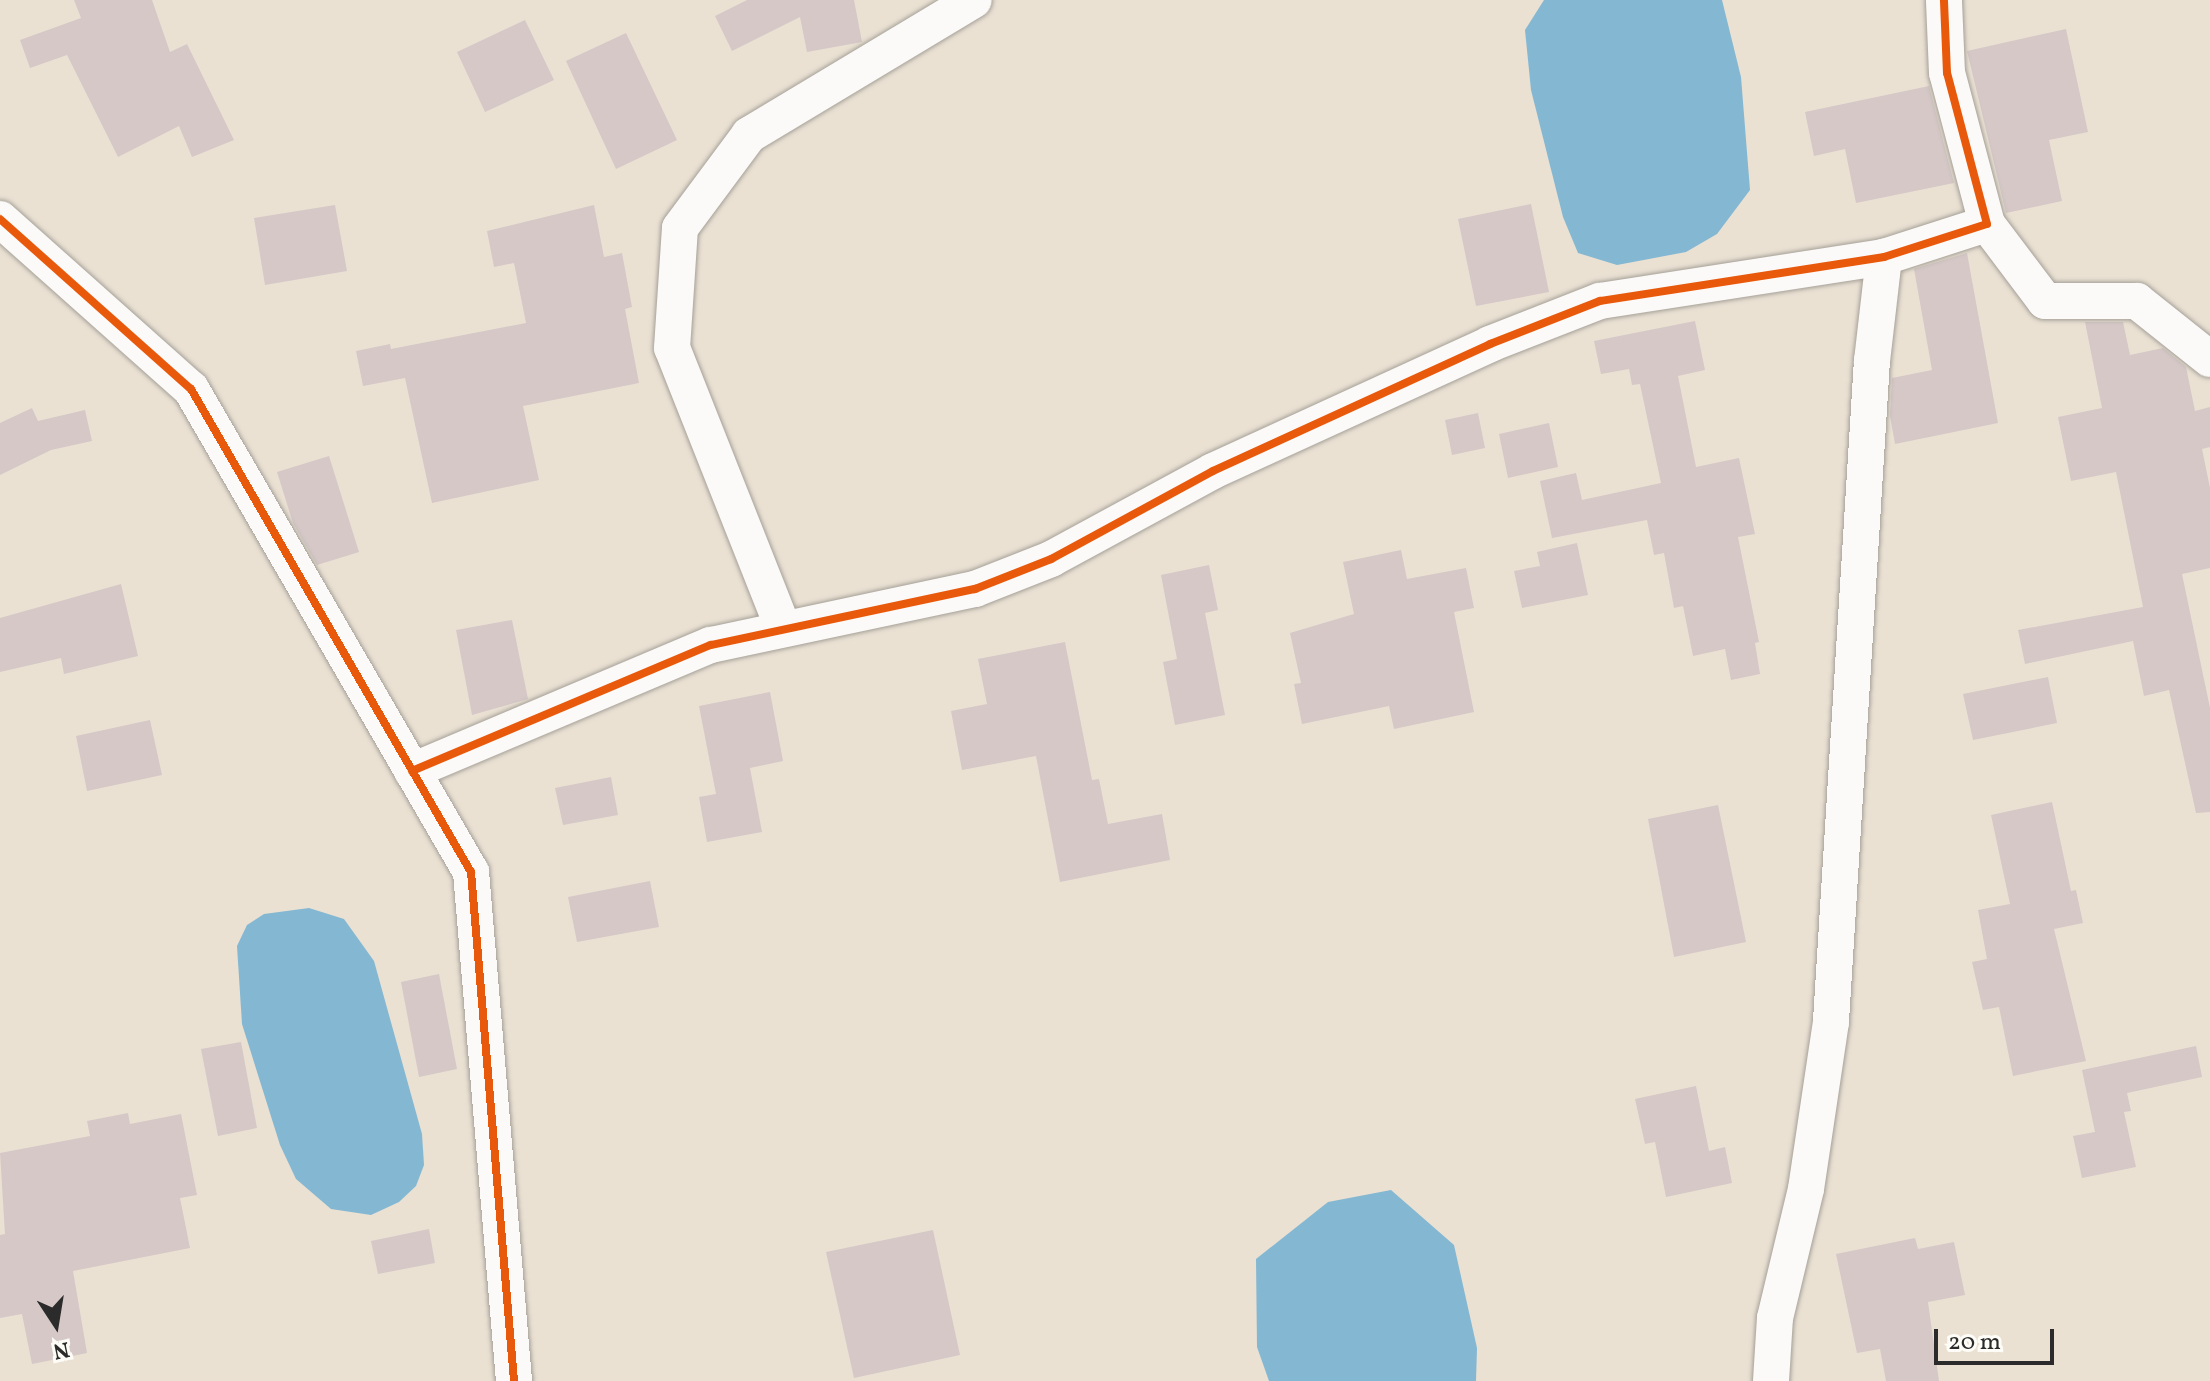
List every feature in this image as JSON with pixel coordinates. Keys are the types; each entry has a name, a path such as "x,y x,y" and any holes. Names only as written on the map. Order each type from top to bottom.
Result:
{"street":[{"path":"783,628 672,348 680,228 749,135 974,0"},
{"path":"1944,0 1947,73 1987,224 2045,301 2137,301 2210,359"},
{"path":"0,219 191,389 471,872 514,1381"},
{"path":"412,771 711,645 975,589 1051,559 1213,471 1490,344 1600,301 1884,257 1987,224"},
{"path":"1771,1381 1775,1318 1806,1189 1831,1021 1872,361 1884,257"}],"water":[{"path":"1544,0 1722,0 1741,77 1750,190 1717,234 1686,252 1617,265 1578,253 1563,217 1531,90 1525,30"},
{"path":"309,908 344,919 374,961 422,1134 424,1165 416,1186 399,1202 371,1215 331,1209 296,1179 280,1145 242,1024 237,946 247,925 264,914"},
{"path":"1391,1190 1454,1245 1477,1348 1476,1381 1269,1381 1257,1347 1256,1259 1328,1202"}],"building":[{"path":"74,0 152,0 170,52 187,44 234,140 192,157 179,126 118,157 67,55 30,68 20,40 81,18"},
{"path":"747,0 854,0 862,42 807,52 800,17 732,51 715,16"},
{"path":"525,20 554,80 485,112 457,52"},
{"path":"2066,29 2088,132 2049,140 2062,201 2006,213 1967,51"},
{"path":"626,33 677,140 616,169 566,61"},
{"path":"1929,86 1954,183 1856,203 1845,149 1814,156 1805,112"},
{"path":"1531,204 1549,292 1476,306 1458,219"},
{"path":"335,205 347,271 265,285 254,218"},
{"path":"594,205 604,257 622,253 632,307 625,309 639,383 523,406 539,480 432,503 405,378 363,386 356,351 390,344 391,349 526,323 514,263 494,267 487,231"},
{"path":"1967,253 1998,423 1895,444 1890,416 1892,378 1932,370 1914,269"},
{"path":"1695,321 1705,370 1678,376 1696,467 1739,458 1755,534 1738,537 1759,642 1755,643 1760,674 1731,680 1725,649 1693,656 1683,606 1674,608 1664,553 1654,555 1647,520 1552,538 1540,481 1576,473 1582,500 1661,483 1640,384 1632,385 1629,369 1601,374 1594,341"},
{"path":"2085,322 2123,322 2130,355 2163,348 2186,367 2195,411 2210,407 2210,447 2202,449 2210,488 2210,568 2182,574 2210,708 2210,812 2196,813 2169,690 2144,696 2133,641 2025,664 2018,630 2143,607 2116,472 2071,481 2058,417 2102,408"},
{"path":"32,408 38,421 85,410 92,441 51,450 0,475 0,423"},
{"path":"1478,413 1485,448 1452,455 1445,420"},
{"path":"1549,423 1558,467 1508,478 1499,434"},
{"path":"329,456 359,552 317,565 293,523 277,472"},
{"path":"1577,543 1588,595 1522,608 1514,571 1540,566 1537,552"},
{"path":"1401,550 1407,579 1466,568 1474,608 1454,612 1474,712 1394,729 1389,706 1302,724 1294,684 1301,683 1290,633 1354,614 1343,562"},
{"path":"1209,565 1218,610 1205,613 1225,715 1175,725 1163,662 1177,659 1161,575"},
{"path":"121,584 138,656 64,674 61,658 0,672 0,618"},
{"path":"512,620 528,699 472,715 456,630"},
{"path":"1065,642 1092,780 1099,779 1108,824 1162,814 1170,860 1060,882 1036,756 962,770 951,711 987,704 978,659"},
{"path":"2048,677 2057,723 1973,740 1963,694"},
{"path":"770,692 783,761 750,768 762,832 707,842 699,797 716,794 699,706"},
{"path":"150,720 162,775 87,791 76,736"},
{"path":"611,777 618,815 563,825 555,788"},
{"path":"2052,802 2071,891 2076,890 2083,923 2054,929 2086,1061 2013,1076 1999,1007 1983,1010 1972,962 1987,959 1978,910 2010,904 1991,815"},
{"path":"1718,805 1746,942 1674,957 1648,819"},
{"path":"650,881 659,927 577,942 568,897"},
{"path":"439,974 457,1069 419,1077 401,982"},
{"path":"241,1042 257,1128 218,1136 201,1049"},
{"path":"2196,1046 2202,1077 2127,1093 2131,1111 2124,1112 2136,1167 2082,1178 2073,1136 2095,1132 2082,1070"},
{"path":"1696,1086 1709,1151 1725,1147 1732,1183 1666,1197 1655,1142 1645,1144 1635,1099"},
{"path":"128,1113 130,1124 181,1114 197,1195 180,1198 190,1248 73,1271 87,1353 32,1364 22,1314 0,1318 0,1235 5,1234 0,1153 90,1136 87,1121"},
{"path":"429,1229 435,1263 378,1274 371,1241"},
{"path":"933,1230 960,1355 854,1378 826,1252"},
{"path":"1915,1238 1918,1249 1954,1242 1965,1295 1928,1302 1939,1381 1886,1381 1880,1349 1857,1353 1836,1254"}],"cycle path":[{"path":"412,771 711,645 975,589 1051,559 1213,471 1490,344 1600,301 1884,257 1987,224 1947,73 1944,0"},
{"path":"0,219 191,389 471,872 514,1381"}]}
